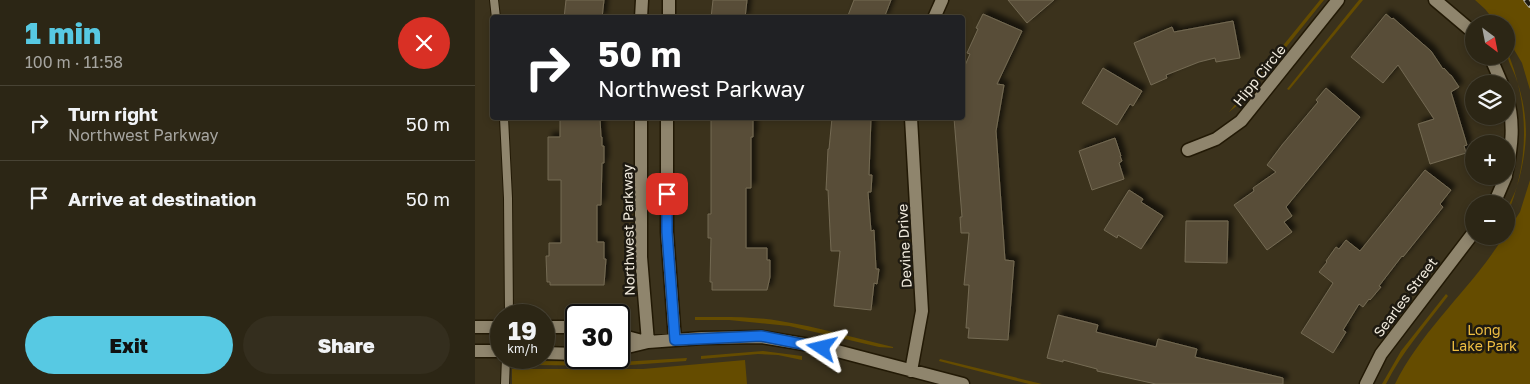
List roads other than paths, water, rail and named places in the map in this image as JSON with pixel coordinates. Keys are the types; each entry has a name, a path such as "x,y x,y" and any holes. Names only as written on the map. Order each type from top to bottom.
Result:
{"street":[{"path":"641,15 642,0"},
{"path":"669,0 669,15"},
{"path":"935,15 942,0"},
{"name":"Hipp Circle","path":"1187,150 1216,139 1241,121 1338,0"},
{"path":"1435,0 1465,25"},
{"name":"Northwest Parkway","path":"641,120 641,257 648,342"},
{"path":"667,120 667,232 675,340"},
{"name":"Devine Drive","path":"911,120 922,311 911,371"},
{"name":"Searles Street","path":"1366,384 1381,354 1465,244"},
{"path":"475,326 490,327"},
{"path":"630,346 648,342 761,336 822,348 963,384"},
{"path":"630,338 648,342"},
{"path":"475,351 490,351"}],"lane":[{"path":"494,0 496,15"},
{"path":"504,120 508,198 509,304"},
{"path":"505,384 506,369"}],"railway":[{"path":"1526,0 1530,5"}],"park label":[{"name":"Long Lake Park","path":"1484,338"}]}
